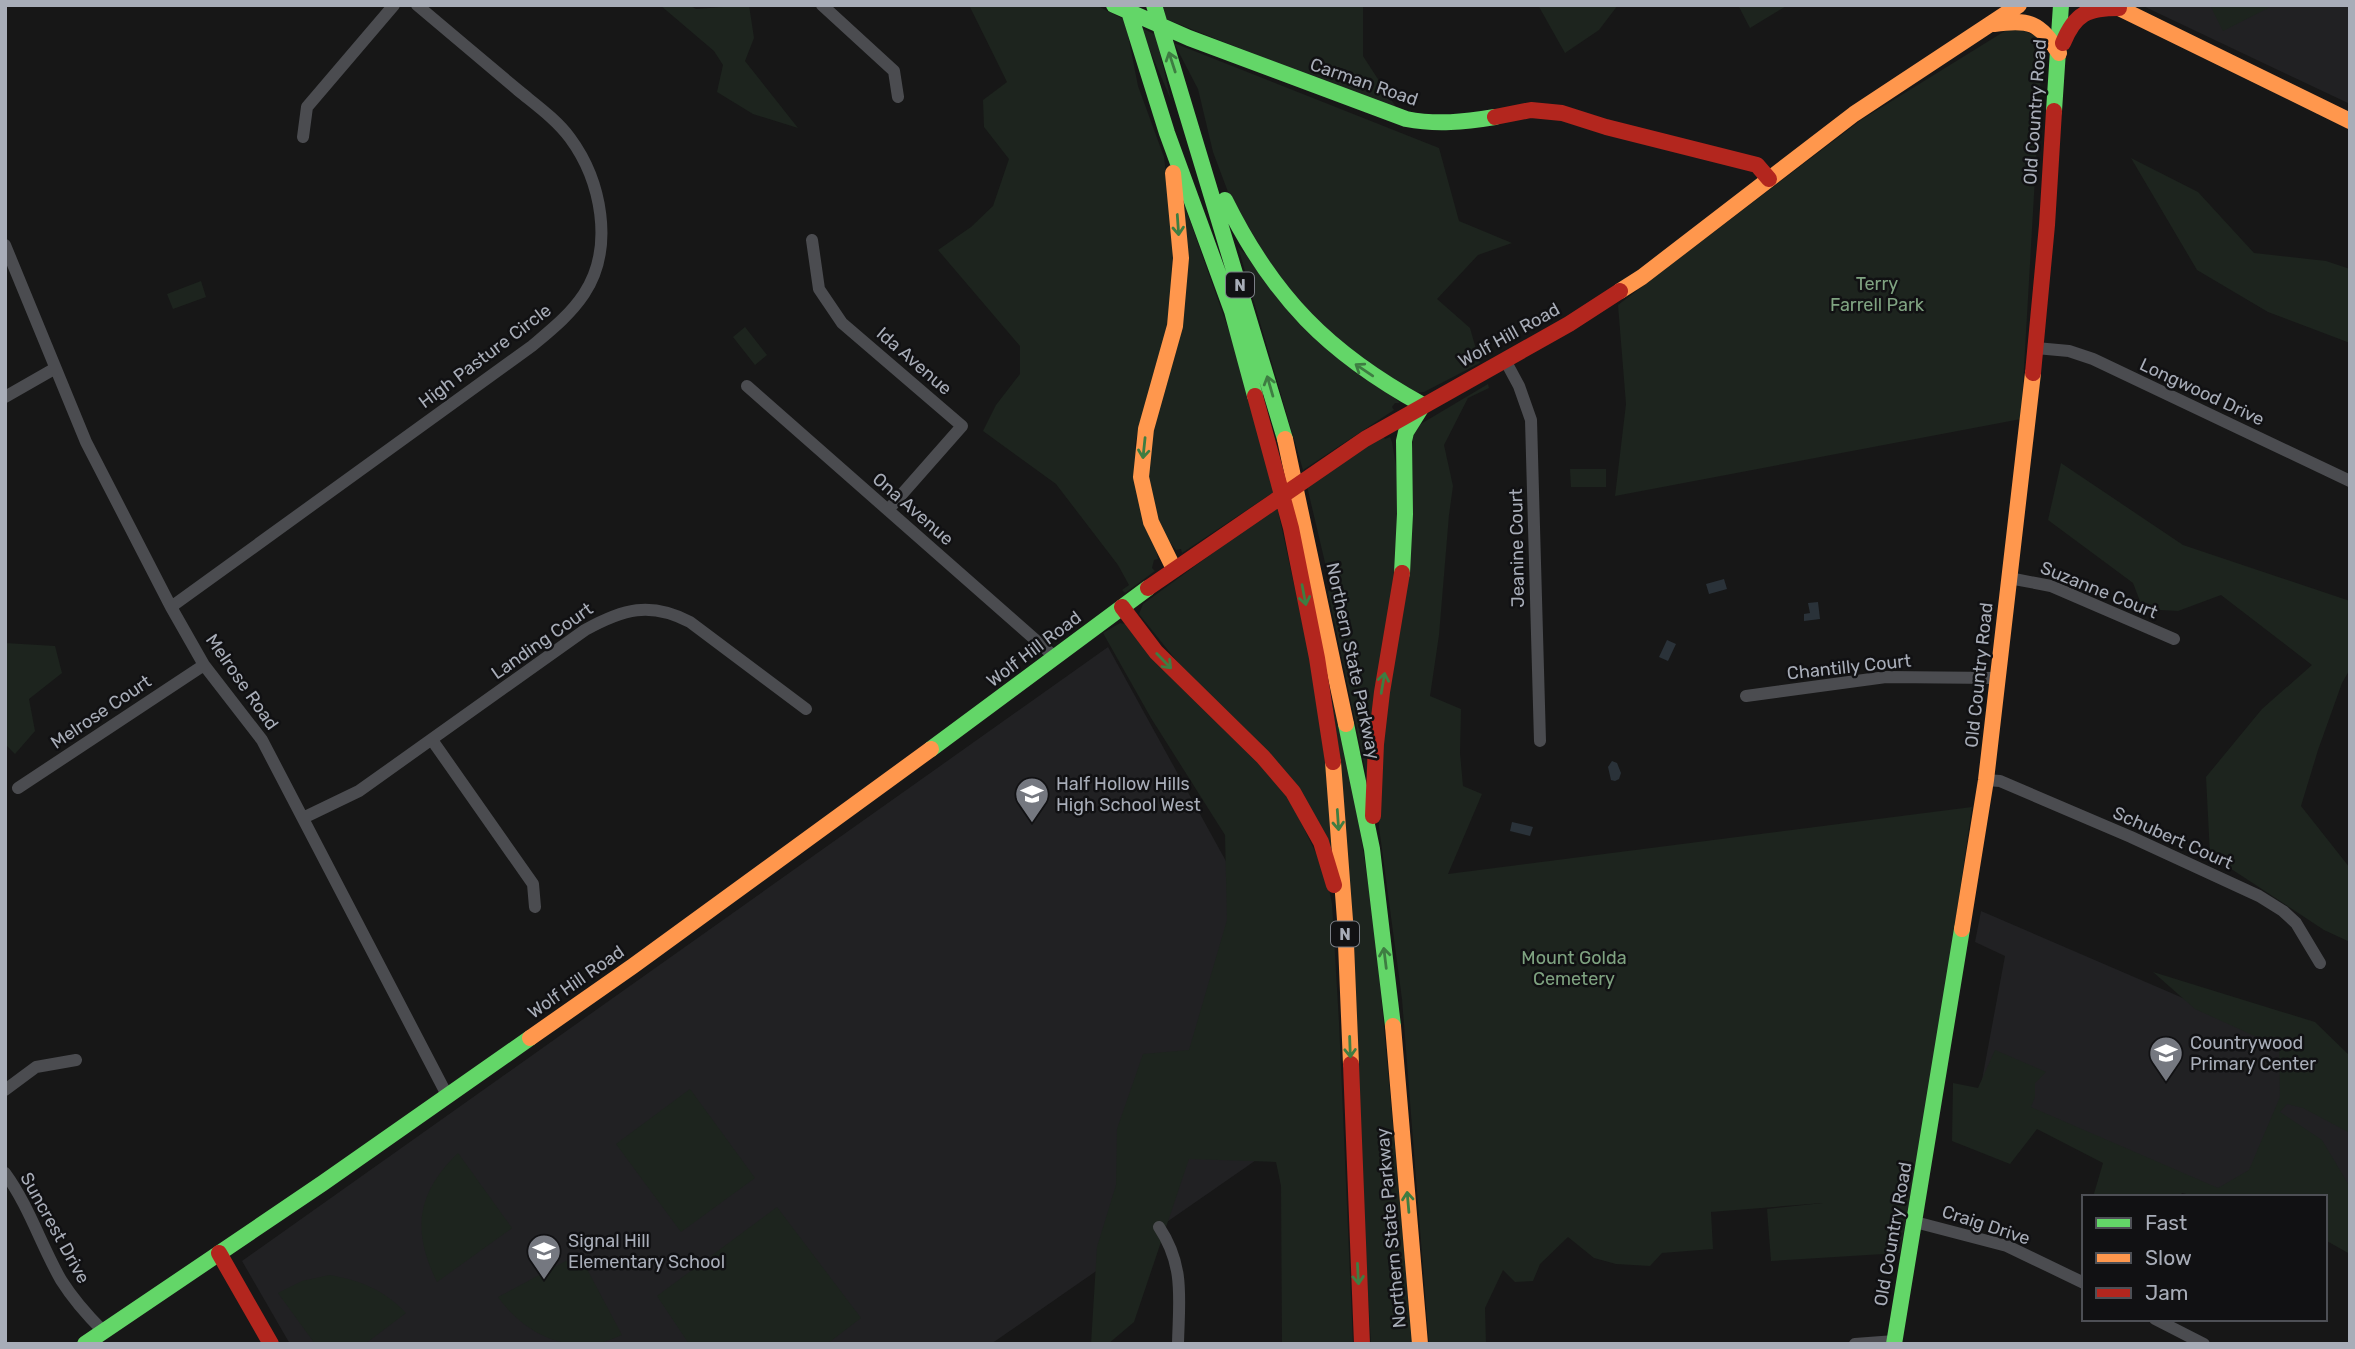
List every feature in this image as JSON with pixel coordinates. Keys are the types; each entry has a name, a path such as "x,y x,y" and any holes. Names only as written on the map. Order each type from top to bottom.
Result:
{"main road":[{"name":"Carman Road","path":"1114,5 1189,38 1406,119 1430,124 1461,123 1531,110 1562,113 1606,127 1757,165 1769,179"},
{"name":"Northern State Parkway","path":"1127,5 1167,133 1232,311 1291,528 1317,658 1335,778 1345,920 1362,1344"},
{"name":"Northern State Parkway","path":"1154,5 1289,452 1372,849 1393,1026 1420,1344"},
{"name":"Wolf Hill Road","path":"85,1344 633,966 1174,569 1389,425 1569,324 1642,277 1854,114 2019,5"},
{"name":"Old Country Road","path":"1894,1342 1986,780 2036,348 2061,5"},
{"path":"2059,53 2070,25 2083,13 2116,6 2350,121"},
{"path":"1986,25 2014,21 2032,22 2045,30 2059,53"},
{"path":"1190,119 1245,241 1277,290 1331,346 1383,383 1423,405 1406,432 1403,463 1403,569 1381,692 1372,849"},
{"path":"1167,133 1176,188 1181,258 1175,326 1146,429 1141,477 1151,522 1174,569"},
{"path":"1389,425 1403,463"},
{"path":"1122,607 1156,652 1263,757 1293,792 1321,842 1345,920"},
{"path":"219,1253 271,1344"}],"street":[{"path":"303,137 307,107 394,5"},
{"name":"High Pasture Circle","path":"171,607 532,346 565,318 586,291 599,257 602,223 589,167 569,136 546,113 417,5"},
{"path":"822,5 894,71 898,97"},
{"name":"Ida Avenue","path":"812,240 819,289 842,323 962,426 888,510"},
{"name":"Melrose Road","path":"5,245 86,442 171,607 204,664 262,740 447,1095"},
{"name":"Longwood Drive","path":"2036,348 2069,351 2093,359 2350,481"},
{"name":"Jeanine Court","path":"1505,360 1519,386 1531,420 1540,741"},
{"path":"5,397 54,369"},
{"name":"Ona Avenue","path":"747,386 1056,658"},
{"name":"Suzanne Court","path":"2009,578 2051,586 2174,639"},
{"name":"Landing Court","path":"303,818 359,791 585,630 608,617 630,610 652,609 673,613 690,622 806,709"},
{"name":"Melrose Court","path":"19,788 204,664"},
{"name":"Chantilly Court","path":"1746,696 1886,677 1998,678"},
{"path":"432,740 533,884 535,907"},
{"name":"Schubert Court","path":"1986,780 2000,781 2259,896 2296,923 2320,963"},
{"path":"5,1090 36,1067 76,1060"},
{"name":"Suncrest Drive","path":"5,1174 22,1197 62,1282 81,1309 103,1331"},
{"name":"Craig Drive","path":"1915,1222 2007,1246 2082,1282"},
{"path":"1159,1227 1170,1243 1176,1261 1179,1283 1178,1344"},
{"path":"2159,1321 2204,1344"},
{"path":"1855,1344 1894,1342"}],"shaded area":[{"path":"2141,5 2350,5 2350,104"},
{"path":"1724,579 1727,589 1709,594 1706,584"},
{"path":"1818,602 1820,619 1804,621 1804,614 1810,613 1808,603"},
{"path":"1667,640 1676,644 1668,661 1659,657"},
{"name":"Half Hollow Hills High School West","path":"1108,647 1303,1001 1324,1113 991,1344 290,1344 242,1261"},
{"path":"1612,761 1617,763 1621,773 1615,781 1611,780 1608,767"},
{"path":"1512,822 1533,827 1530,836 1510,831"},
{"name":"Countrywood Primary Center","path":"1981,911 2350,1070 2350,1247 2327,1201 2327,1195 2221,1195 1979,1096 2005,956 1975,942"}],"green space":[{"path":"660,5 689,5 696,9 749,5 754,38 745,61 798,128 753,114 717,92 723,65 714,51"},
{"path":"969,5 1096,5 1125,20 1138,86 1164,157 1173,233 1170,317 1135,444 1158,559 1154,560 1152,568 1155,571 1125,593 1122,590 1129,585 1118,565 1056,484 983,431 996,405 1020,374 1020,346 938,250 971,227 993,206 1009,159 984,127 983,100 1007,82"},
{"path":"1160,5 1363,5 1363,56 1396,107 1362,97 1163,18"},
{"path":"1538,5 1618,5 1599,30 1565,53"},
{"path":"1738,5 1788,5 1750,28"},
{"path":"2210,5 2274,5 2223,31"},
{"name":"Terry Farrell Park","path":"2013,26 2043,39 2021,419 1615,496 1626,404 1618,305 1861,120"},
{"path":"1140,27 1156,35 1171,100"},
{"path":"1174,43 1439,148 1459,221 1512,243 1478,255 1437,299 1470,328 1480,363 1424,392 1413,393 1357,358 1291,299 1228,192 1213,152 1198,89"},
{"path":"2131,158 2198,192 2254,253 2326,261 2350,269 2350,343 2268,312 2197,270"},
{"path":"1184,204 1245,376 1274,492 1182,553 1181,549 1176,550 1160,530 1146,461"},
{"path":"1238,247 1400,403 1395,403 1392,407 1394,410 1303,470"},
{"path":"201,281 206,297 173,309 167,294"},
{"path":"745,327 767,355 755,365 733,337"},
{"name":"Mount Golda Cemetery","path":"1488,384 1489,388 1468,398 1444,445 1453,486 1439,635 1430,696 1461,709 1460,753 1463,786 1482,794 1448,874 1972,807 1941,1022 1900,1253 1771,1261 1767,1209 1823,1203 1711,1212 1713,1249 1662,1253 1650,1266 1616,1264 1594,1258 1568,1237 1540,1264 1533,1281 1515,1282 1503,1270 1485,1308 1486,1344 1429,1344 1402,999 1379,827 1380,761 1414,428"},
{"path":"1383,436 1385,439 1390,437 1392,442 1399,484 1401,558 1367,778 1328,592 1331,588 1306,482"},
{"path":"2061,463 2183,545 2350,601 2350,669 2342,683 2318,750 2301,806 2350,868 2350,942 2324,930 2210,855 2206,777 2262,709 2312,665 2221,595 2178,611 2143,609 2133,583 2048,520"},
{"path":"1570,469 1606,469 1606,487 1571,487"},
{"path":"1277,506 1316,686 1337,864 1319,828 1203,694 1139,614 1143,604"},
{"path":"1120,623 1125,624 1284,787 1326,874 1332,904 1339,1022 1353,1344 1282,1344 1281,1186 1276,1162 1189,1159 1134,1322 1108,1344 1091,1344 1097,1247 1116,1185 1117,1129 1143,1054 1189,1050 1227,920 1225,835 1151,718 1103,633"},
{"path":"5,643 55,646 62,673 29,699 35,731 15,754 5,744"},
{"path":"1330,661 1353,782 1375,930 1413,1344 1371,1344"},
{"path":"2153,972 2315,1022 2350,1056 2350,1133 2303,1108 2287,1104 2280,1112 2322,1140 2350,1187 2350,1254 2327,1241 2327,1195 2094,1195 2103,1163 2037,1129 2010,1164 1952,1141 1953,1083 1978,1088 1995,1050 2046,1072 2035,1083 2035,1097 2031,1107 2218,1188 2249,1170 2280,1097 2279,1047 2195,1009"},
{"path":"690,1089 755,1178 681,1232 616,1144"},
{"path":"458,1153 512,1228 437,1282 424,1246 422,1214 433,1183"},
{"path":"777,1207 861,1318 827,1344 689,1344 657,1296"},
{"path":"579,1254 622,1335 596,1344 581,1345 553,1340 517,1319 498,1297"},
{"path":"330,1275 372,1288 406,1313 365,1344 315,1344 278,1293 302,1281"}],"traffic: fast":[{"path":"1114,5 1189,38 1406,119 1451,122 1495,117"},
{"path":"1127,5 1167,133 1232,311 1255,396"},
{"path":"1154,5 1285,439"},
{"path":"2054,111 2061,5"},
{"path":"1225,200 1263,266 1306,319 1359,365 1423,405 1406,432 1404,441 1405,514 1402,573"},
{"path":"931,749 1148,588"},
{"path":"1346,724 1372,849 1393,1026"},
{"path":"1894,1344 1962,929"},
{"path":"85,1344 323,1183 530,1038"}],"traffic: slow":[{"path":"1620,291 1642,277 1854,114 2019,5"},
{"path":"2113,5 2350,121"},
{"path":"1994,24 2017,22 2033,25 2059,53"},
{"path":"1173,173 1181,258 1175,326 1146,429 1141,477 1151,522 1174,569"},
{"path":"1962,929 1986,780 2033,373"},
{"path":"1285,439 1346,724"},
{"path":"530,1038 931,749"},
{"path":"1333,762 1345,920 1351,1064"},
{"path":"1393,1026 1420,1344"}],"traffic: jam":[{"path":"2063,43 2072,25 2084,14 2099,9 2119,8"},
{"path":"1495,117 1531,110 1562,113 1606,127 1757,165 1769,179"},
{"path":"2033,373 2047,225 2054,111"},
{"path":"1148,588 1365,439 1569,324 1620,291"},
{"path":"1255,396 1291,528 1317,658 1333,762"},
{"path":"1373,816 1376,744 1382,692 1402,573"},
{"path":"1122,607 1156,652 1263,757 1293,792 1321,842 1334,885"},
{"path":"1351,1064 1362,1344"},
{"path":"219,1253 271,1344"}],"place":[{"name":"Half Hollow Hills High School West","path":"1032,824"},
{"name":"Countrywood Primary Center","path":"2166,1083"},
{"name":"Signal Hill Elementary School","path":"544,1281"}]}
